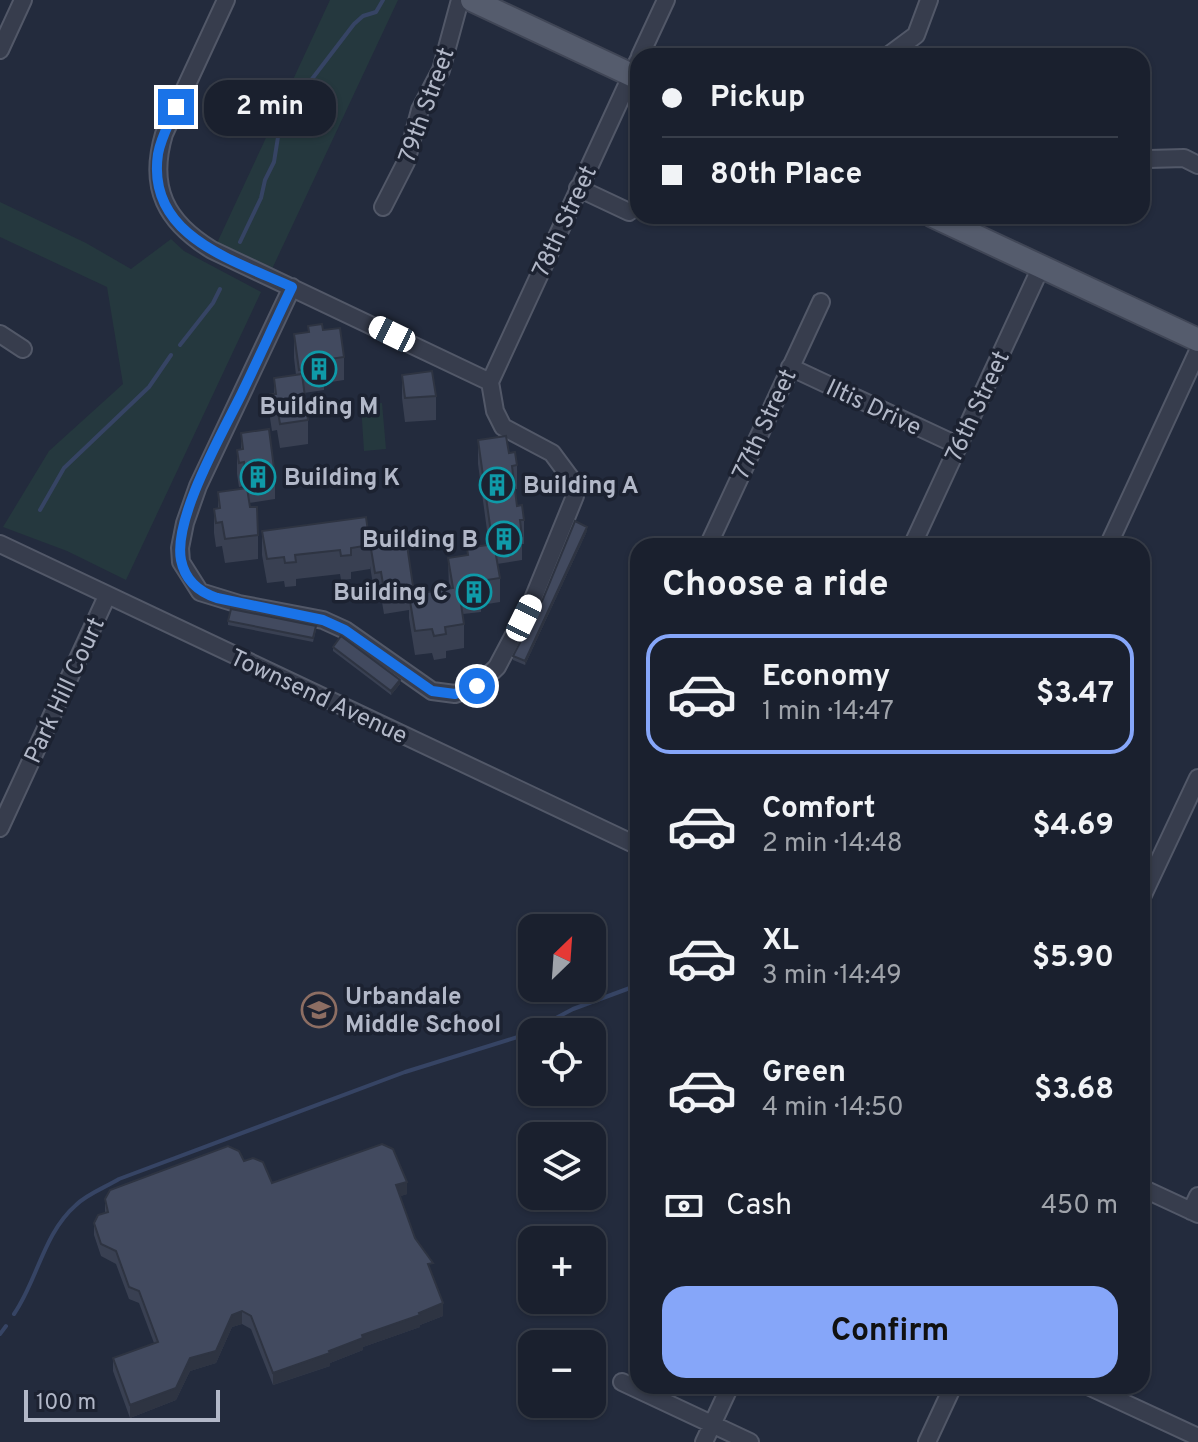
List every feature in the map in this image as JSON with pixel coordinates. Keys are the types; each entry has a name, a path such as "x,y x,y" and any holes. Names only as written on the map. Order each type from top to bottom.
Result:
{"main road":[{"path":"472,0 630,64"},
{"path":"950,224 1198,340"}],"street":[{"path":"0,50 23,0"},
{"path":"226,0 164,134 159,152 160,188 175,222 188,235 212,250 292,287 490,382 495,411 503,427 552,453 572,480 575,496 533,599 497,667 477,686 455,694 432,691 345,630 323,620 239,604 200,592 181,562 180,548 185,523 198,486 292,287"},
{"name":"79th Street","path":"383,207 406,162 420,110 441,70 460,0"},
{"name":"78th Street","path":"645,48 666,0"},
{"path":"898,48 916,35 929,0"},
{"name":"78th Street","path":"490,382 630,81"},
{"path":"1150,159 1184,158 1198,165"},
{"path":"578,188 629,212"},
{"name":"76th Street","path":"916,538 1041,267"},
{"name":"77th Street","path":"712,538 821,302"},
{"path":"0,334 23,349"},
{"path":"1112,538 1198,351"},
{"name":"Iltis Drive","path":"790,367 959,446"},
{"name":"Townsend Avenue","path":"0,544 630,842"},
{"name":"Park Hill Court","path":"0,828 107,596"},
{"path":"1150,880 1198,778"},
{"path":"1150,1191 1196,1207"},
{"path":"622,1382 630,1386"},
{"path":"648,1394 750,1442"},
{"path":"704,1442 726,1394"},
{"path":"927,1442 949,1394"},
{"path":"1105,1394 1198,1437"}],"shaded area":[{"path":"330,0 398,0 272,269 217,243"},
{"path":"0,202 86,243 131,269 171,239 184,251 261,292 126,580 67,551 3,527 49,451 123,384 107,287 0,237"},
{"path":"382,403 386,449 364,451 361,405"}],"building":[{"path":"322,324 323,330 340,328 344,357 323,360 324,366 299,370 294,334 309,332 308,326"},
{"path":"432,371 436,396 405,398 402,375"},
{"path":"302,374 308,420 280,424 277,406 272,407 270,394 276,394 274,378"},
{"path":"269,429 275,476 247,479 244,462 239,463 237,450 243,449 241,433"},
{"path":"506,436 509,453 515,452 517,465 512,466 517,506 522,505 522,536 492,540 478,440"},
{"path":"247,488 250,507 257,507 258,535 225,539 222,522 216,523 214,509 220,508 218,492"},
{"path":"366,517 370,545 351,548 351,555 341,556 340,550 295,555 296,562 285,563 284,557 267,559 262,531"},
{"path":"575,521 587,527 525,661 513,656 543,599"},
{"path":"406,538 413,586 384,590 381,572 375,573 370,543"},
{"path":"494,544 500,578 480,581 481,588 459,591 464,624 445,627 446,634 434,636 432,629 415,631 409,595 453,588 448,558 468,555 467,548"},
{"path":"231,609 316,626 313,638 228,621"},
{"path":"341,636 400,680 391,691 333,647"},
{"path":"382,1144 393,1149 407,1182 396,1185 415,1238 433,1263 428,1264 443,1303 420,1315 362,1335 363,1338 330,1353 273,1373 251,1316 242,1311 232,1315 216,1351 190,1358 176,1388 130,1405 113,1358 158,1342 139,1291 129,1287 116,1251 101,1244 94,1223 98,1215 108,1212 105,1199 110,1190 228,1146 239,1151 244,1161 253,1158 263,1162 272,1183"}],"waterway":[{"path":"240,242 261,198 274,162 278,137 299,96 354,24 363,16 376,12 383,0"},
{"path":"180,345 213,303 220,289"},
{"path":"40,510 64,468 149,387 171,355"},
{"path":"14,1314 48,1243 65,1217 86,1197 119,1179 405,1072 524,1035 573,1009 630,988"},
{"path":"0,1334 6,1326"}],"place":[{"name":"Building M","path":"319,369"},
{"name":"Building K","path":"258,477"},
{"name":"Building A","path":"497,485"},
{"name":"Building B","path":"504,539"},
{"name":"Building C","path":"474,592"},
{"name":"Urbandale Middle School","path":"319,1010"}],"route":[{"path":"176,107 164,134 157,170 166,206 175,222 188,235 212,250 292,287 198,486 180,548 181,562 188,577 200,592 217,598 323,620 345,630 432,691 455,694 477,686"}]}
